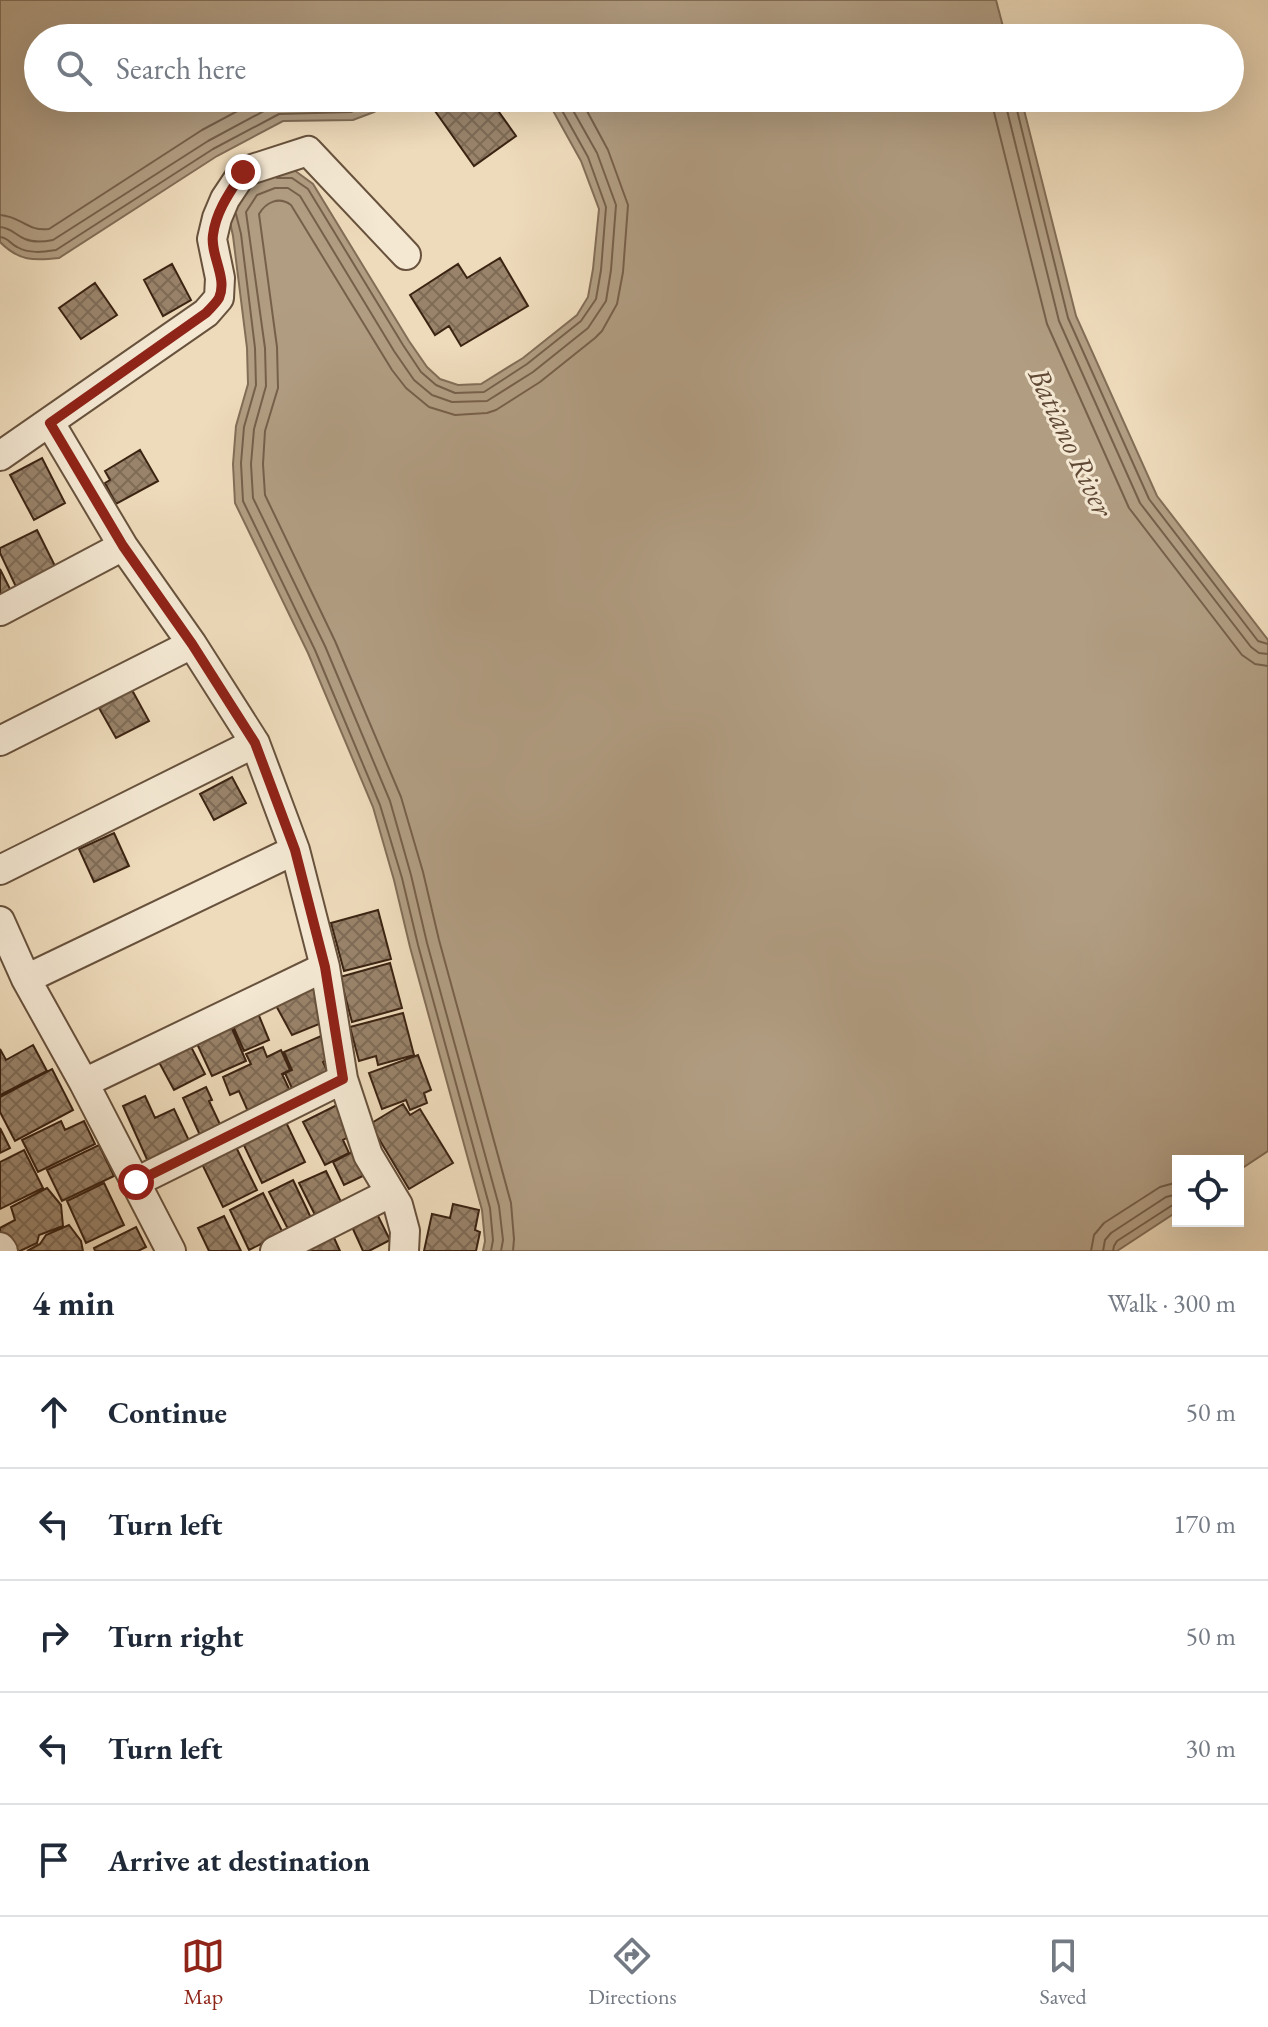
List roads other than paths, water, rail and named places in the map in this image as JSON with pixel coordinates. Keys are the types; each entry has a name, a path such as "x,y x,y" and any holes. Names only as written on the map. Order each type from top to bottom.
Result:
{"street":[{"path":"0,456 206,313 219,298 220,278 212,239 225,199 243,172 308,151 406,255"},
{"path":"50,423 123,546 192,644 255,743 295,850 325,967 343,1079 368,1155 398,1205 405,1231 404,1251"},
{"path":"0,611 123,546"},
{"path":"0,741 192,644"},
{"path":"0,870 255,743"},
{"path":"26,979 295,850"},
{"path":"0,921 26,979 171,1251"},
{"path":"84,1083 325,967"},
{"path":"136,1182 343,1079"},
{"path":"275,1251 390,1193"}],"water":[{"path":"0,0 996,0 1002,24 24,24 24,112 374,112 353,120 283,121 217,156 59,258 20,256 0,242"},
{"name":"Batiano River","path":"554,112 1025,112 1076,316 1157,496 1268,640 1268,1151 1244,1167 1244,1155 1172,1155 1172,1215 1117,1251 483,1251 482,1210 373,807 308,653 235,503 233,464 236,426 248,384 247,348 227,208 245,180 294,170 313,184 427,367 440,379 458,385 481,384 523,358 577,315 588,297 599,209 581,161"}]}
